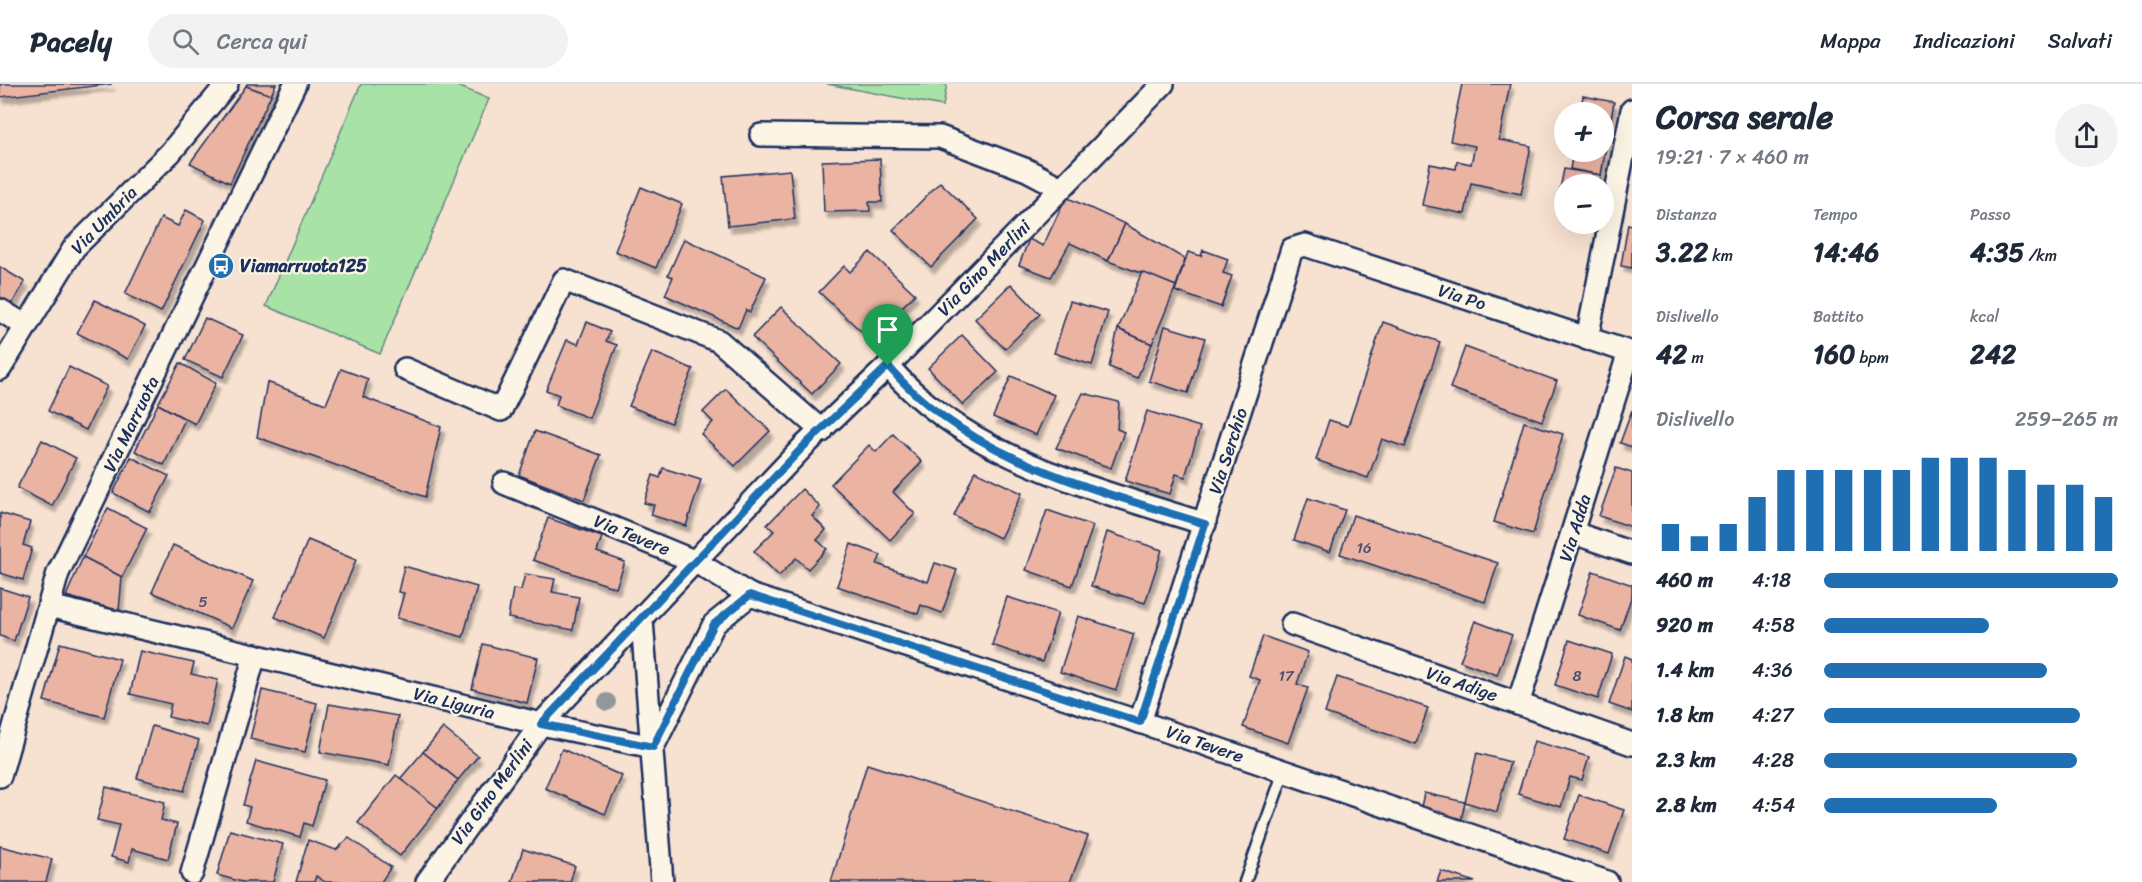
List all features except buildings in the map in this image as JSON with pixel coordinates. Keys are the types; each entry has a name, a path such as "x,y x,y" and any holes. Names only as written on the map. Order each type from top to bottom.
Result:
{"street":[{"name":"Via Umbria","path":"0,369 74,248 170,153 226,84"},
{"name":"Via Marruota","path":"0,776 58,573 295,84"},
{"name":"Via Gino Merlini","path":"427,882 541,724 822,431 1163,84"},
{"path":"1587,339 1632,110"},
{"path":"761,135 940,138 1027,170 1061,188"},
{"name":"Via Po","path":"1292,249 1305,245 1630,353"},
{"name":"Via Serchio","path":"1140,722 1292,249"},
{"path":"405,369 501,410 564,280 719,340 822,431"},
{"path":"0,310 26,326"},
{"name":"Via Adda","path":"1518,704 1630,353"},
{"path":"888,366 899,379 968,433 1035,467 1205,524"},
{"name":"Via Tevere","path":"504,483 696,562 750,595 1140,722 1607,882"},
{"path":"1574,533 1632,553"},
{"path":"653,747 714,624 750,595"},
{"name":"Via Liguria","path":"49,606 541,724 653,747"},
{"path":"642,620 662,882"},
{"name":"Via Adige","path":"1292,624 1632,744"},
{"path":"192,873 255,655"}],"lane":[{"path":"1245,882 1284,771"}],"green space":[{"path":"361,84 453,84 489,99 380,354 266,306"},
{"path":"827,84 947,84 943,106"}],"place":[{"name":"Viamarruota125","path":"221,266"}],"route":[{"path":"888,366 899,379 968,433 1045,472 1205,524 1140,722 750,595 714,624 653,747 541,724 642,620 803,447 888,366"}]}
